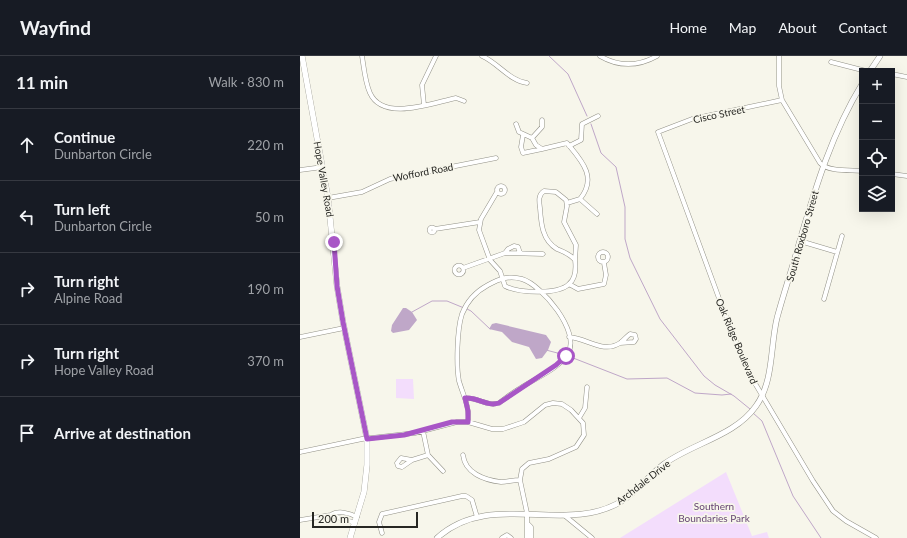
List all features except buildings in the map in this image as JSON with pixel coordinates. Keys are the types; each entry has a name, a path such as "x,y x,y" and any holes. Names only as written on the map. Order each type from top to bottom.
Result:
{"main road":[{"name":"Hope Valley Road","path":"302,56 328,198 337,286 344,328 367,439 366,475 357,517 350,538"}],"street":[{"path":"362,56 370,93 377,102 387,108 399,109 456,98 464,100"},
{"path":"424,105 422,85 436,56"},
{"path":"482,56 491,60 518,81 527,83"},
{"path":"600,56 615,63 630,64 642,62 657,56"},
{"path":"778,56 779,86 782,100 804,139 823,166 859,171"},
{"path":"873,68 880,56"},
{"path":"831,62 859,68"},
{"path":"895,75 907,77"},
{"name":"South Roxboro Street","path":"762,395 767,380 777,320 823,166 838,128 859,90"},
{"name":"Cisco Street","path":"658,132 692,119 782,100"},
{"path":"569,146 581,140 583,123 598,116"},
{"path":"532,138 542,127 542,120"},
{"path":"516,124 519,132 532,138 536,145 542,149"},
{"name":"Oak Ridge Boulevard","path":"658,132 737,344 762,395 832,511 846,521 876,538"},
{"path":"523,135 521,147 523,153 564,142 583,161 586,168 587,184 580,199 567,203"},
{"name":"Wofford Road","path":"328,198 362,192 390,179 496,158"},
{"path":"300,170 323,167"},
{"path":"895,174 907,176"},
{"path":"497,192 480,222 480,237 490,260 500,271 505,286 509,288 540,291 555,290 569,284 575,271 576,246 564,222 567,203 561,194 550,190 544,191 539,195 541,220 545,236 554,247 575,260"},
{"path":"580,199 597,214"},
{"path":"435,229 480,222"},
{"path":"824,299 842,236"},
{"path":"800,241 837,252"},
{"path":"463,268 490,260 505,253 508,249 514,246 518,247 520,253"},
{"path":"505,253 543,254"},
{"path":"569,284 578,289 604,284 606,275 604,263"},
{"path":"465,398 474,398 492,405 499,403 562,361 570,350 569,337 562,318 555,306 529,282 521,278 502,278 476,293 467,304 462,315 458,372 468,411 468,422"},
{"path":"300,336 344,328"},
{"path":"569,337 577,338 603,347 611,347 620,343"},
{"path":"578,418 584,411 587,387"},
{"name":"Archdale Drive","path":"437,538 457,524 477,517 504,513 564,514 593,512 611,506 623,500 666,463 742,421 752,410 762,395"},
{"path":"300,452 367,439 404,435 452,422 468,422 492,429 508,428 524,422 545,405 553,403 565,406 584,426 584,432 578,445 549,459 526,465 521,472 520,480 527,513 527,538"},
{"path":"423,431 428,455 443,472"},
{"path":"412,460 428,455"},
{"path":"463,455 463,462 467,469 476,474 502,482 520,480"},
{"path":"382,533 379,522 382,514 462,496 466,496 472,500 477,517"},
{"path":"300,520 331,515 334,512 343,512 357,517"},
{"path":"564,514 592,538"},
{"path":"331,515 355,523"},
{"path":"528,524 531,526 531,538"},
{"path":"502,538 507,535 511,538"}],"green space":[{"path":"396,379 413,379 414,399 396,398"},
{"name":"Southern Boundaries Park","path":"726,472 752,536 767,532 769,538 620,538"}],"shaded area":[{"path":"403,308 406,308 412,312 417,320 409,330 393,333 391,331 392,325"},
{"path":"496,323 546,335 551,342 548,350 542,358 536,359 529,347 512,342 502,332 489,329 492,324"}],"waterway":[{"path":"549,56 568,74 587,116"},
{"path":"591,124 601,153 616,167 625,207 625,239 630,258 660,319 704,376 715,385 734,396 750,409"},
{"path":"412,312 432,301 447,301 464,308"},
{"path":"467,309 490,329"},
{"path":"546,350 565,355"},
{"path":"568,356 627,379 667,378 695,393 722,395 731,394"},
{"path":"753,413 762,421 793,496 821,538"}],"route":[{"path":"334,242 337,286 343,322 367,439 404,435 452,422 468,422 469,416 465,398 474,398 492,405 499,403 556,365 566,356"}]}
